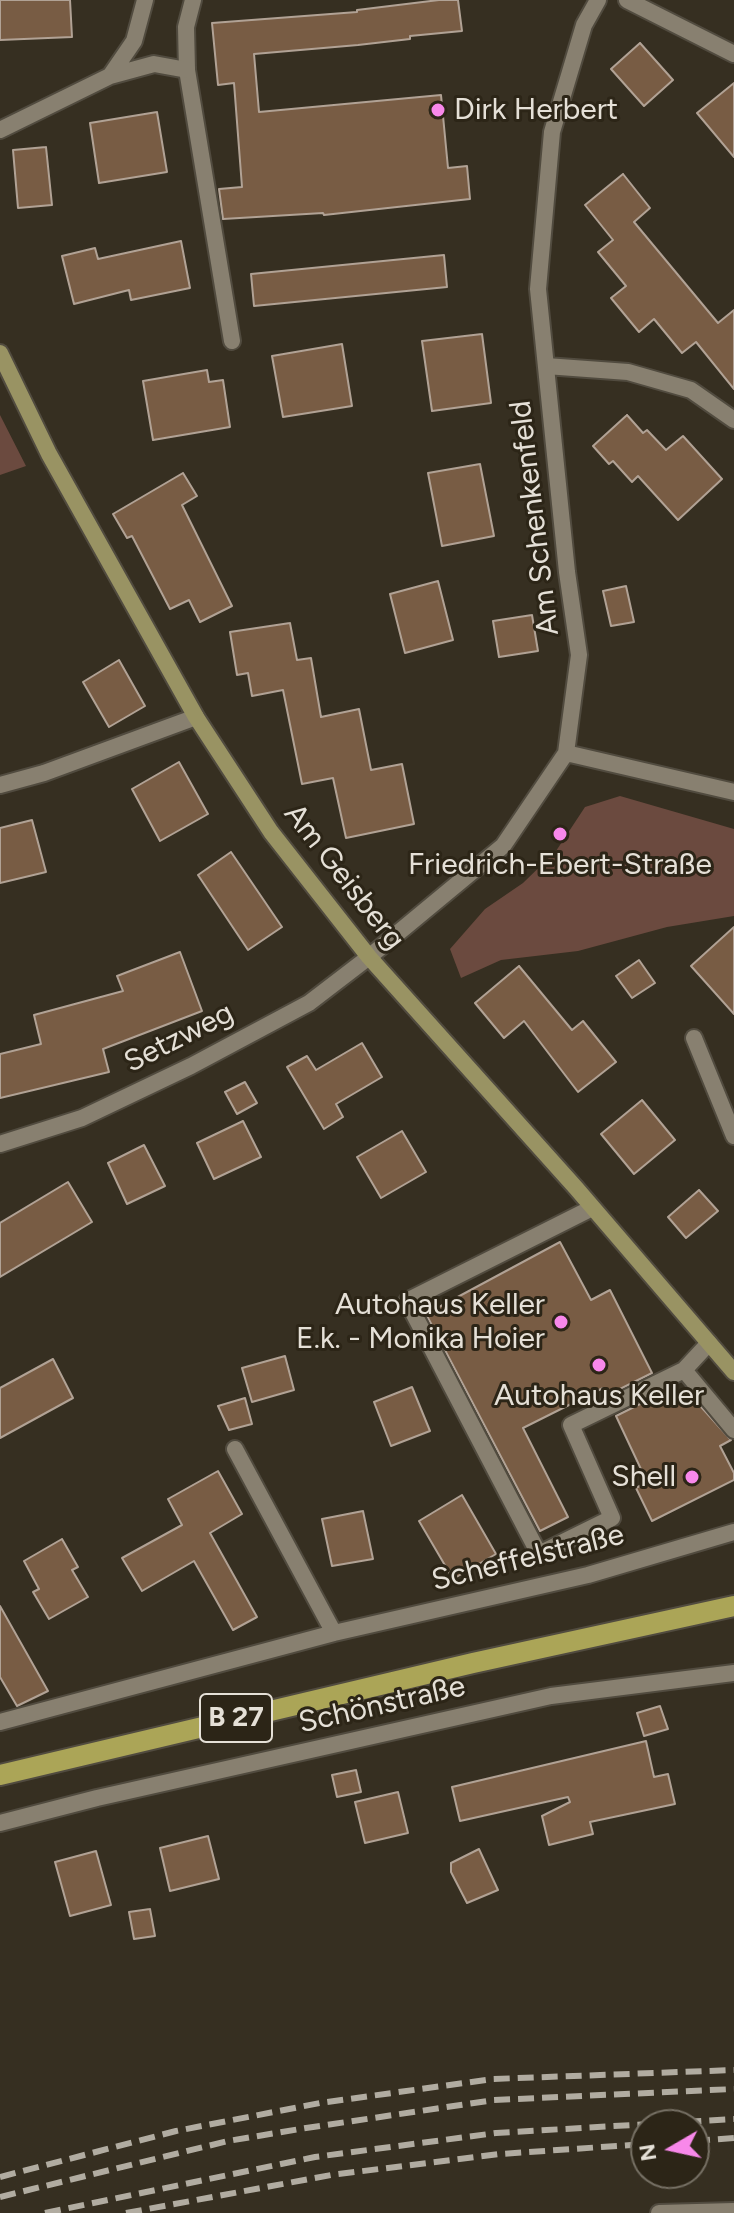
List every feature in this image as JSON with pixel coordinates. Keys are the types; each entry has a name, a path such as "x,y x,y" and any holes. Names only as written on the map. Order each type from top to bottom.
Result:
{"main road":[{"name":"B 27","path":"0,1775 488,1659 734,1606"}],"street":[{"path":"110,76 134,41 145,0"},
{"path":"193,0 186,27 187,70 232,341"},
{"name":"Am Schenkenfeld","path":"369,957 503,846 566,753 579,655 567,572 538,289 552,132 584,25 598,0"},
{"path":"627,0 734,54"},
{"path":"0,130 110,76 154,64 187,70"},
{"name":"Am Geisberg","path":"0,353 49,454 196,717 271,832 369,957 734,1372"},
{"path":"546,366 628,372 691,390 734,420"},
{"path":"0,785 44,773 196,717"},
{"path":"566,753 734,792"},
{"name":"Setzweg","path":"0,1144 82,1118 191,1066 309,1003 369,957"},
{"path":"694,1038 734,1136"},
{"path":"592,1208 407,1301 539,1554 612,1518 571,1425 684,1370 709,1343"},
{"path":"684,1370 734,1430"},
{"path":"235,1449 334,1633"},
{"name":"Scheffelstraße","path":"0,1722 334,1633 588,1575 734,1532"},
{"name":"Schönstraße","path":"0,1823 97,1798 551,1696 734,1673"},
{"path":"659,2213 734,2211"}],"shaded area":[{"path":"0,415 26,466 0,475"},
{"path":"620,796 734,829 734,916 667,927 578,951 501,960 461,978 450,949 485,909 523,883 556,851 585,807"}],"building":[{"path":"0,0 70,0 72,37 0,40"},
{"path":"458,0 462,31 358,45 254,54 259,112 441,95 448,168 467,166 470,199 324,215 223,219 219,189 242,187 234,83 218,85 212,23 357,12"},
{"path":"640,43 673,80 644,106 611,69"},
{"path":"734,83 734,157 697,113"},
{"path":"157,112 167,172 99,183 90,123"},
{"path":"46,147 52,205 18,208 13,150"},
{"path":"623,174 650,208 634,222 718,323 734,310 734,389 696,342 682,353 654,319 639,332 611,298 626,286 598,252 613,240 585,205"},
{"path":"181,241 190,288 131,300 129,290 74,304 62,256 95,248 98,259"},
{"path":"444,255 447,287 254,306 251,274"},
{"path":"482,334 491,403 432,411 422,341"},
{"path":"342,344 352,406 283,417 272,356"},
{"path":"207,370 209,382 223,380 230,427 153,440 143,381"},
{"path":"627,415 643,433 647,430 666,450 683,436 722,479 678,520 638,476 632,482 613,461 609,464 593,446"},
{"path":"480,464 494,536 442,546 428,473"},
{"path":"183,473 197,496 182,505 232,606 200,622 189,600 170,609 132,536 127,538 113,514"},
{"path":"438,581 453,640 405,653 390,594"},
{"path":"626,586 634,622 611,626 603,591"},
{"path":"532,615 538,651 499,657 493,621"},
{"path":"290,623 297,660 311,658 321,717 359,709 371,770 402,764 414,824 346,838 333,778 302,784 283,690 252,696 248,673 237,675 230,632"},
{"path":"119,660 145,706 109,727 83,682"},
{"path":"179,762 208,814 160,841 132,789"},
{"path":"32,820 46,872 0,883 0,828"},
{"path":"231,852 282,927 248,950 198,875"},
{"path":"734,927 734,1014 691,966"},
{"path":"180,952 202,1011 103,1049 109,1072 0,1098 0,1054 41,1044 34,1015 123,991 117,976"},
{"path":"639,960 655,983 632,998 616,976"},
{"path":"519,966 572,1030 583,1021 616,1062 578,1092 524,1021 504,1038 475,1003"},
{"path":"362,1043 382,1077 336,1104 343,1117 324,1129 287,1067 307,1056 316,1070"},
{"path":"245,1082 257,1103 237,1114 225,1092"},
{"path":"642,1100 675,1140 634,1174 601,1134"},
{"path":"243,1121 261,1157 214,1179 197,1143"},
{"path":"402,1131 426,1172 381,1198 357,1157"},
{"path":"144,1145 165,1186 127,1204 108,1163"},
{"path":"68,1182 92,1222 0,1277 0,1223"},
{"path":"699,1190 718,1211 686,1238 668,1217"},
{"path":"560,1242 591,1300 610,1290 652,1373 606,1396 603,1388 523,1428 568,1517 540,1531 426,1314"},
{"path":"285,1356 294,1390 252,1402 242,1368"},
{"path":"53,1359 73,1398 0,1438 0,1388"},
{"path":"412,1387 430,1431 391,1446 374,1402"},
{"path":"685,1389 731,1440 720,1446 734,1473 734,1480 652,1521 636,1488 647,1482 616,1416 662,1393 665,1399"},
{"path":"245,1398 252,1424 229,1430 218,1406"},
{"path":"218,1471 242,1514 210,1533 257,1617 233,1630 194,1561 142,1591 122,1558 182,1525 168,1499"},
{"path":"462,1495 496,1554 453,1579 419,1521"},
{"path":"363,1511 373,1559 332,1566 322,1519"},
{"path":"62,1539 78,1567 72,1570 88,1597 49,1619 33,1592 39,1589 24,1561"},
{"path":"0,1606 48,1691 17,1706 0,1677"},
{"path":"660,1706 668,1729 644,1736 637,1713"},
{"path":"646,1741 654,1777 668,1774 675,1804 590,1822 593,1834 549,1845 542,1816 570,1802 568,1797 460,1821 452,1787"},
{"path":"356,1770 361,1792 337,1797 332,1775"},
{"path":"398,1792 408,1833 365,1843 355,1802"},
{"path":"208,1836 219,1879 170,1891 160,1848"},
{"path":"479,1849 498,1890 467,1903 451,1872 451,1863"},
{"path":"96,1851 111,1905 70,1916 55,1862"},
{"path":"150,1909 155,1936 134,1939 129,1912"}],"railway":[{"path":"0,2177 176,2131 320,2103 493,2079 734,2070"},
{"path":"0,2197 228,2141 494,2100 734,2089"},
{"path":"45,2213 315,2157 496,2133 734,2119"},
{"path":"710,2140 734,2138"},
{"path":"126,2213 331,2175 500,2154 630,2145"}],"place":[{"name":"Dirk Herbert","path":"438,110"},
{"name":"Friedrich-Ebert-Straße","path":"560,834"},
{"name":"Autohaus Keller E.k. - Monika Hoier","path":"561,1322"},
{"name":"Autohaus Keller","path":"599,1365"},
{"name":"Shell","path":"692,1477"}]}
